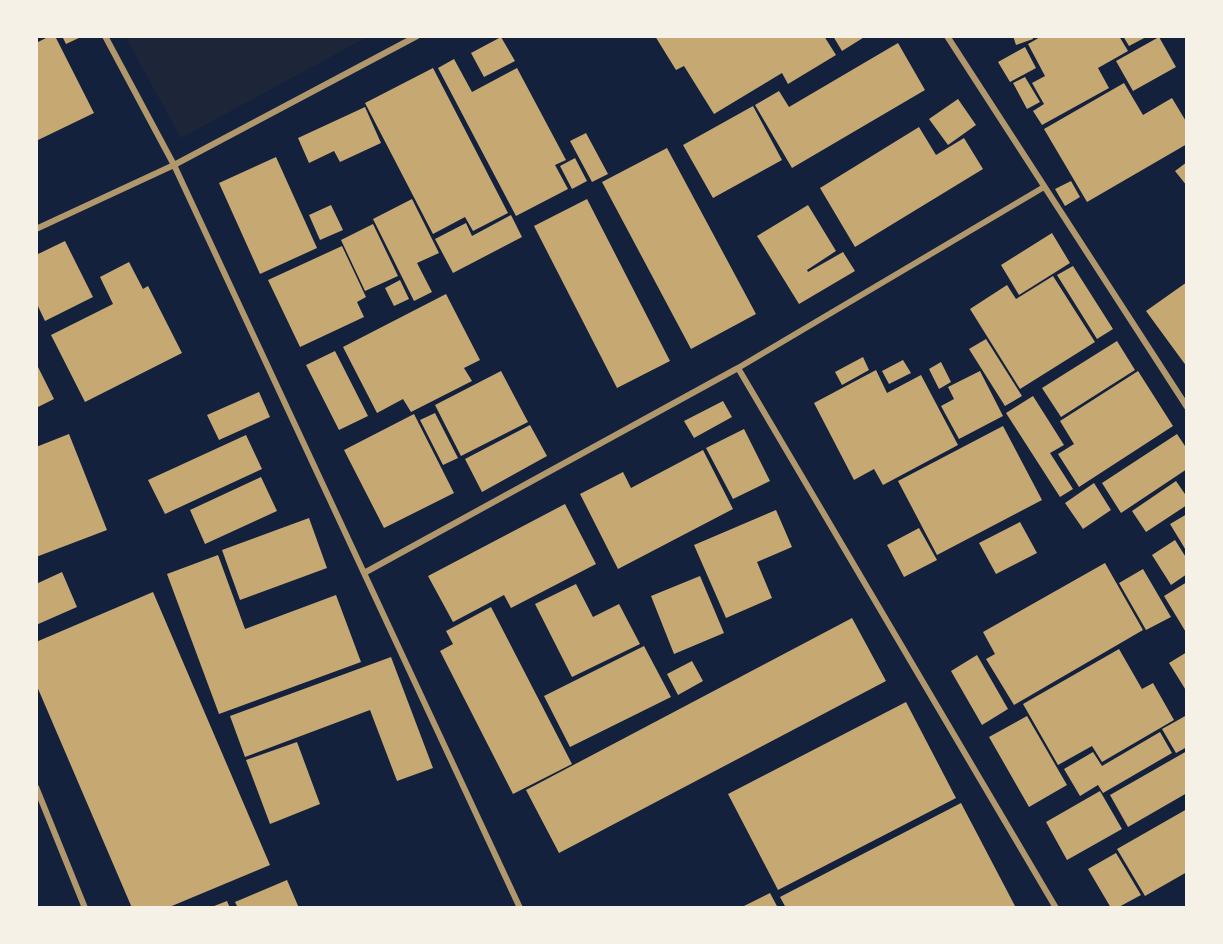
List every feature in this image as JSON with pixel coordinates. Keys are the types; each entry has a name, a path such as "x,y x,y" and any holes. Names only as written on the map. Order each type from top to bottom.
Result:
{"street":[{"path":"105,36 174,165 520,908"},
{"path":"36,229 174,165 417,36"},
{"path":"947,36 1187,408"},
{"path":"364,573 738,368 1044,187"},
{"path":"738,368 1056,908"},
{"path":"36,787 85,908"}],"shaded area":[{"path":"125,36 369,36 181,138"}],"building":[{"path":"55,36 94,113 36,141 36,43"},
{"path":"62,36 83,36 66,44"},
{"path":"655,36 824,36 836,55 788,84 782,73 714,114 684,66 676,70"},
{"path":"833,36 866,36 842,51"},
{"path":"1013,36 1032,36 1033,39 1016,45"},
{"path":"1042,36 1119,36 1128,51 1098,68 1109,88 1042,125 1033,111 1044,104 1032,83 1045,76 1028,44"},
{"path":"1123,36 1148,36 1129,46"},
{"path":"501,37 515,61 484,77 471,53"},
{"path":"1159,37 1176,67 1133,91 1116,61"},
{"path":"898,43 925,90 792,168 755,105 779,91 789,107"},
{"path":"1025,47 1036,68 1010,82 998,62"},
{"path":"454,59 472,92 517,68 566,160 555,165 568,189 516,216 438,68"},
{"path":"433,68 508,213 473,231 465,217 433,234 365,103"},
{"path":"1025,77 1040,102 1027,109 1013,83"},
{"path":"1124,83 1143,115 1172,98 1187,123 1187,144 1087,202 1044,129"},
{"path":"958,99 976,125 948,145 929,119"},
{"path":"753,106 782,160 713,198 683,145"},
{"path":"365,107 381,143 340,162 334,151 309,163 298,138"},
{"path":"919,127 936,155 964,138 983,169 855,247 820,188"},
{"path":"586,133 608,174 592,182 570,141"},
{"path":"667,148 756,314 691,349 602,182"},
{"path":"276,157 317,248 260,274 219,183"},
{"path":"575,158 587,181 572,189 560,166"},
{"path":"1187,162 1187,186 1175,171"},
{"path":"1071,181 1080,197 1065,206 1055,189"},
{"path":"412,199 439,253 417,263 432,292 414,301 373,219"},
{"path":"587,199 670,361 617,388 534,226"},
{"path":"331,205 343,230 320,240 309,215"},
{"path":"808,205 836,251 807,270 808,272 843,252 855,271 799,304 757,236"},
{"path":"511,215 522,237 453,273 435,239 466,223 472,236"},
{"path":"373,224 398,276 365,291 341,240"},
{"path":"1052,233 1070,263 1019,295 1001,265"},
{"path":"65,241 93,297 45,321 36,302 36,255"},
{"path":"342,246 366,297 357,302 364,317 300,347 268,280"},
{"path":"129,262 143,289 148,286 182,353 85,402 51,335 113,304 100,277"},
{"path":"1073,266 1113,329 1097,339 1057,275"},
{"path":"1053,276 1095,342 1020,389 970,309 1007,285 1016,299"},
{"path":"400,280 409,299 394,306 385,288"},
{"path":"1187,282 1187,367 1146,311"},
{"path":"446,294 480,360 464,368 472,381 411,412 403,399 377,413 343,347"},
{"path":"986,339 1022,396 1005,406 969,349"},
{"path":"1117,341 1135,370 1061,417 1042,388"},
{"path":"335,351 368,416 339,430 306,365"},
{"path":"863,357 869,370 842,385 835,372"},
{"path":"903,360 911,373 889,384 882,371"},
{"path":"941,362 951,382 939,389 929,369"},
{"path":"36,363 54,399 36,408"},
{"path":"876,370 887,393 921,375 958,445 883,485 874,469 854,480 814,403"},
{"path":"501,371 528,422 461,456 435,405"},
{"path":"980,371 1003,416 959,439 941,406 954,399 948,387"},
{"path":"1138,371 1173,426 1079,487 1058,454 1074,444 1060,421"},
{"path":"259,392 270,417 219,440 207,415"},
{"path":"1033,396 1064,445 1050,453 1073,489 1060,497 1006,413"},
{"path":"723,401 732,417 694,438 684,421"},
{"path":"435,413 458,458 443,465 420,420"},
{"path":"414,414 454,493 384,528 344,450"},
{"path":"530,425 547,456 482,492 465,459"},
{"path":"1003,426 1042,500 937,555 898,481"},
{"path":"744,429 770,481 733,499 706,448"},
{"path":"69,434 107,530 36,557 36,447"},
{"path":"1177,434 1187,449 1187,469 1121,513 1102,483"},
{"path":"246,435 262,469 165,514 148,480"},
{"path":"703,450 733,509 618,569 580,494 623,472 631,488"},
{"path":"261,477 277,511 205,544 190,510"},
{"path":"1176,481 1187,497 1187,505 1146,532 1132,511"},
{"path":"1094,483 1111,510 1083,529 1065,503"},
{"path":"565,504 596,564 511,608 504,595 453,622 428,576"},
{"path":"776,510 792,547 757,562 772,598 726,618 694,545"},
{"path":"1187,514 1187,552 1170,524"},
{"path":"309,518 327,568 240,600 222,550"},
{"path":"1020,522 1037,553 996,574 979,543"},
{"path":"919,528 937,560 904,577 887,545"},
{"path":"1175,540 1187,559 1187,574 1171,585 1152,555"},
{"path":"218,555 245,629 336,595 361,662 219,714 167,574"},
{"path":"1105,563 1143,630 1014,705 986,659 995,654 983,632"},
{"path":"1143,569 1171,617 1146,630 1119,583"},
{"path":"62,572 77,607 36,625 36,584"},
{"path":"700,576 724,633 674,654 651,596"},
{"path":"1187,582 1187,634 1164,596"},
{"path":"576,584 593,617 619,604 640,644 572,677 535,604"},
{"path":"153,592 270,865 167,908 132,908 36,684 36,642"},
{"path":"491,607 572,764 513,794 440,651 453,644 446,631"},
{"path":"852,618 886,681 559,853 526,790"},
{"path":"644,646 671,697 570,747 544,696"},
{"path":"1119,649 1142,689 1153,683 1174,720 1102,762 1092,746 1058,765 1023,704"},
{"path":"1187,652 1187,692 1169,663"},
{"path":"977,655 1008,709 982,725 951,671"},
{"path":"391,657 433,768 397,781 370,710 245,757 230,716"},
{"path":"692,661 703,681 678,695 667,674"},
{"path":"906,702 956,798 778,890 728,794"},
{"path":"1187,715 1187,747 1176,753 1162,729"},
{"path":"1027,716 1067,785 1029,807 989,737"},
{"path":"1160,732 1172,753 1103,793 1098,785 1080,796 1064,769 1093,752 1102,766"},
{"path":"297,742 320,804 270,824 246,760"},
{"path":"1187,751 1187,793 1128,827 1110,795"},
{"path":"1100,791 1122,829 1067,860 1046,822"},
{"path":"961,803 1015,906 1012,908 786,908 780,897"},
{"path":"1187,809 1187,872 1145,896 1117,849"},
{"path":"1116,853 1141,895 1117,908 1111,908 1088,869"},
{"path":"287,880 299,908 238,908 235,902"},
{"path":"770,893 778,908 740,908"},
{"path":"227,901 230,908 209,908"}]}
